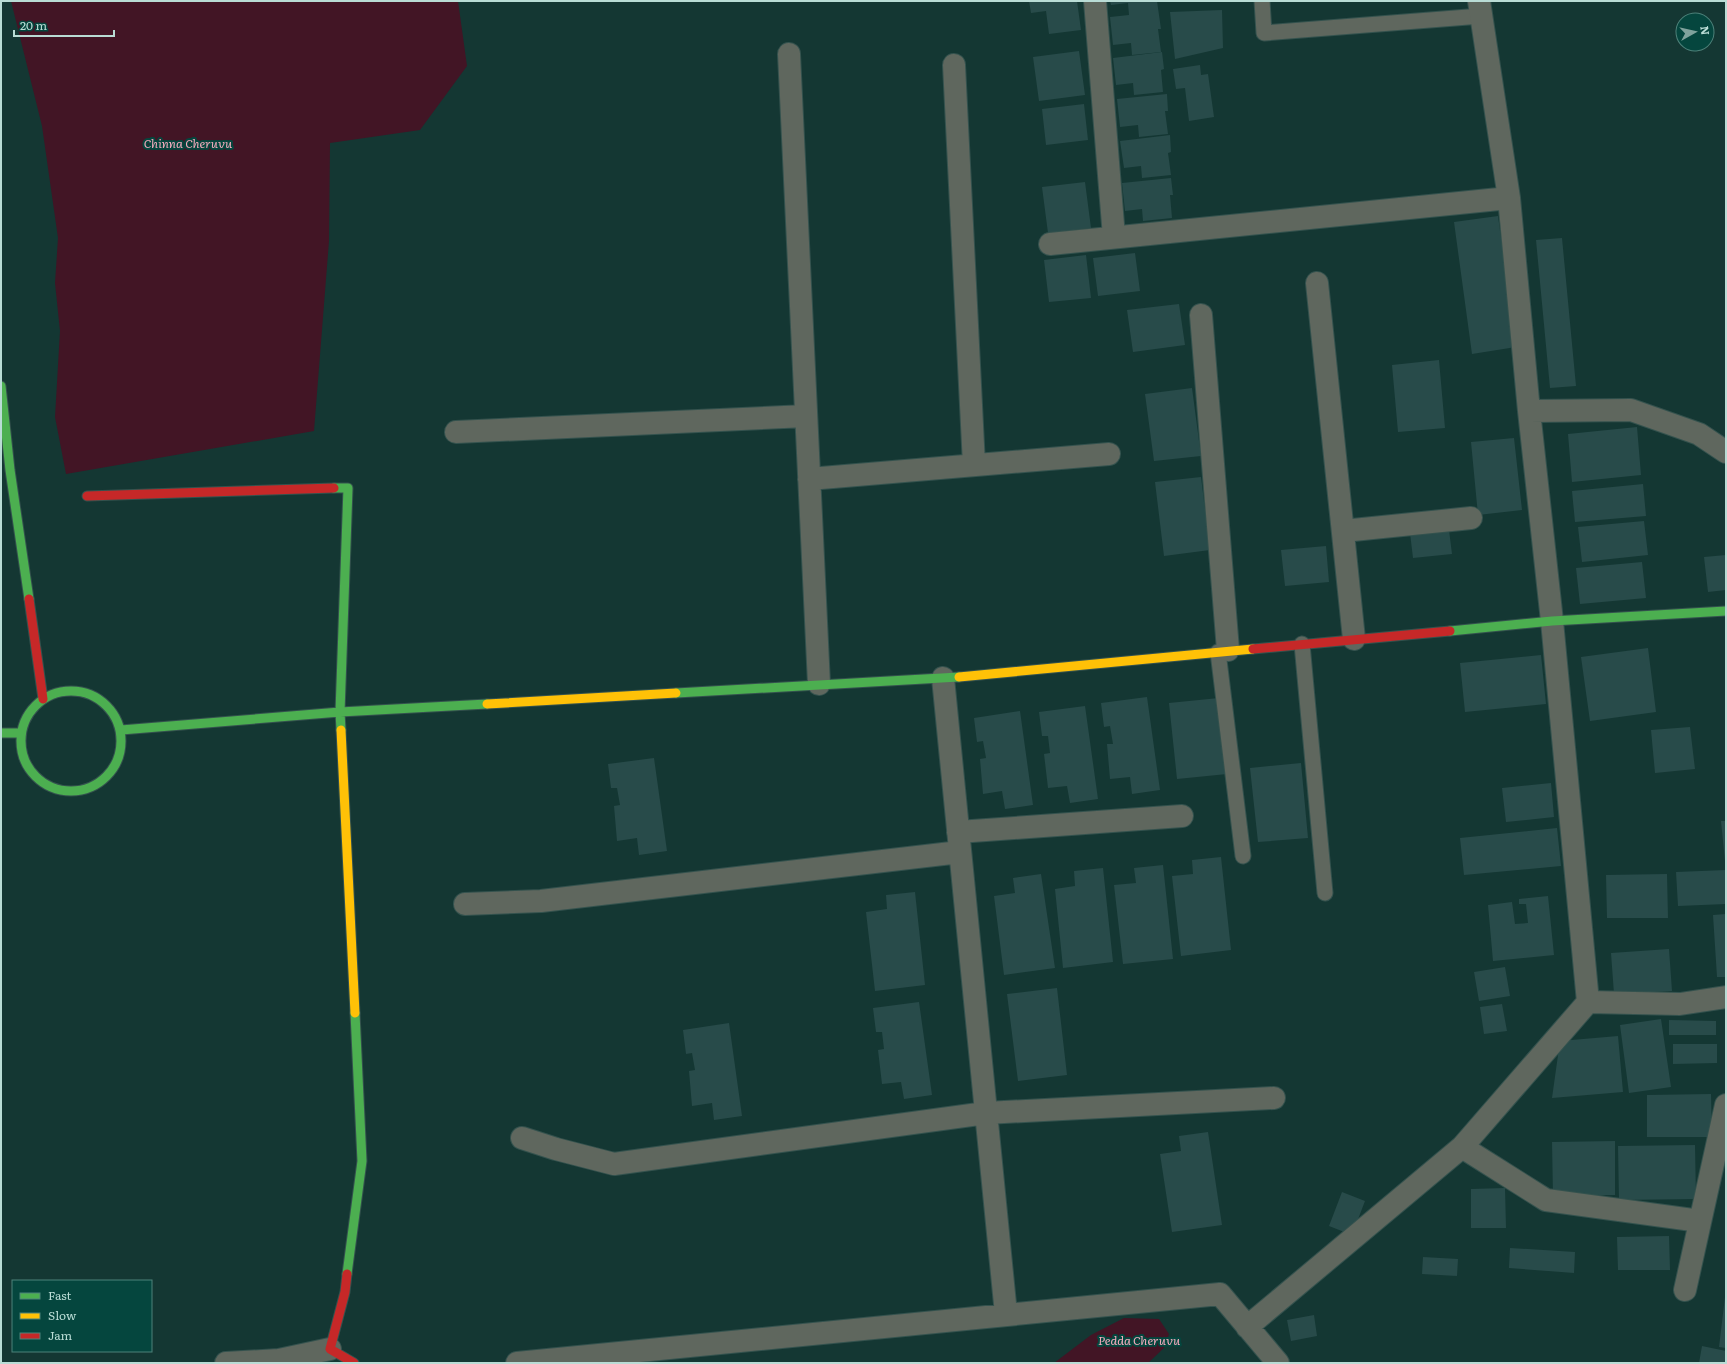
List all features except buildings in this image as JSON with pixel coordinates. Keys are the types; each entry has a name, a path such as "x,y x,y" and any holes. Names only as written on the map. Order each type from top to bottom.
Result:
{"street":[{"path":"1095,1 1114,237"},
{"path":"1248,1326 1462,1147 1588,1002 1552,621 1529,412 1509,198 1480,9"},
{"path":"789,54 819,684"},
{"path":"954,65 974,465"},
{"path":"1050,244 1509,198"},
{"path":"1317,283 1354,639"},
{"path":"1201,315 1223,651"},
{"path":"1,386 10,470 43,699"},
{"path":"1529,412 1631,410 1699,434 1726,452"},
{"path":"456,432 806,416"},
{"path":"809,479 1109,454"},
{"path":"87,496 348,488 340,712 362,1161 345,1292 330,1349"},
{"path":"1343,531 1471,518"},
{"path":"121,730 340,712 942,678 1552,621 1726,612"},
{"path":"942,678 1006,1314"},
{"path":"74,690 90,694 104,702 115,714 121,730 122,745 119,759 111,773 100,783 88,789 73,792 55,790 40,781 28,768 22,751 21,733 25,720 33,708 43,699 58,692 74,690"},
{"path":"1,733 21,733"},
{"path":"465,904 541,902 959,842 1182,816"},
{"path":"1588,1002 1680,1004 1726,997"},
{"path":"522,1138 556,1150 614,1164 986,1113 1274,1098"},
{"path":"1685,1290 1726,1105"},
{"path":"1462,1147 1546,1200 1700,1221"},
{"path":"517,1363 1220,1294 1278,1363"},
{"path":"226,1363 278,1360 330,1349 354,1363"}],"lane":[{"path":"1262,1 1264,33 1480,9"},
{"path":"1302,644 1325,893"},
{"path":"1223,651 1243,856"}],"water":[{"name":"Chinna Cheruvu","path":"11,1 458,1 467,66 420,130 330,143 329,241 314,431 66,474 55,417 60,331 55,283 58,238 42,126"},
{"name":"Pedda Cheruvu","path":"1124,1318 1159,1319 1169,1334 1164,1348 1148,1363 1054,1363 1091,1335"}],"traffic: fast":[{"path":"1,386 10,470 29,599"},
{"path":"334,488 348,488 340,712 341,730"},
{"path":"1450,631 1552,621 1726,611"},
{"path":"676,693 959,677"},
{"path":"61,691 81,691 90,694 107,705 118,722 121,731 121,741 121,751 118,760 107,777 90,788 81,791 61,791 43,783 35,777 29,769 21,751 21,731 29,713 35,705 43,699 61,691"},
{"path":"121,730 340,712 487,704"},
{"path":"1,733 21,733"},
{"path":"347,1274 362,1161 355,1013"}],"traffic: slow":[{"path":"959,677 1253,649"},
{"path":"487,704 676,693"},
{"path":"341,730 355,1013"}],"traffic: jam":[{"path":"87,496 334,488"},
{"path":"29,599 43,699"},
{"path":"1253,649 1450,631"},
{"path":"347,1274 345,1292 330,1349 354,1363"}]}
